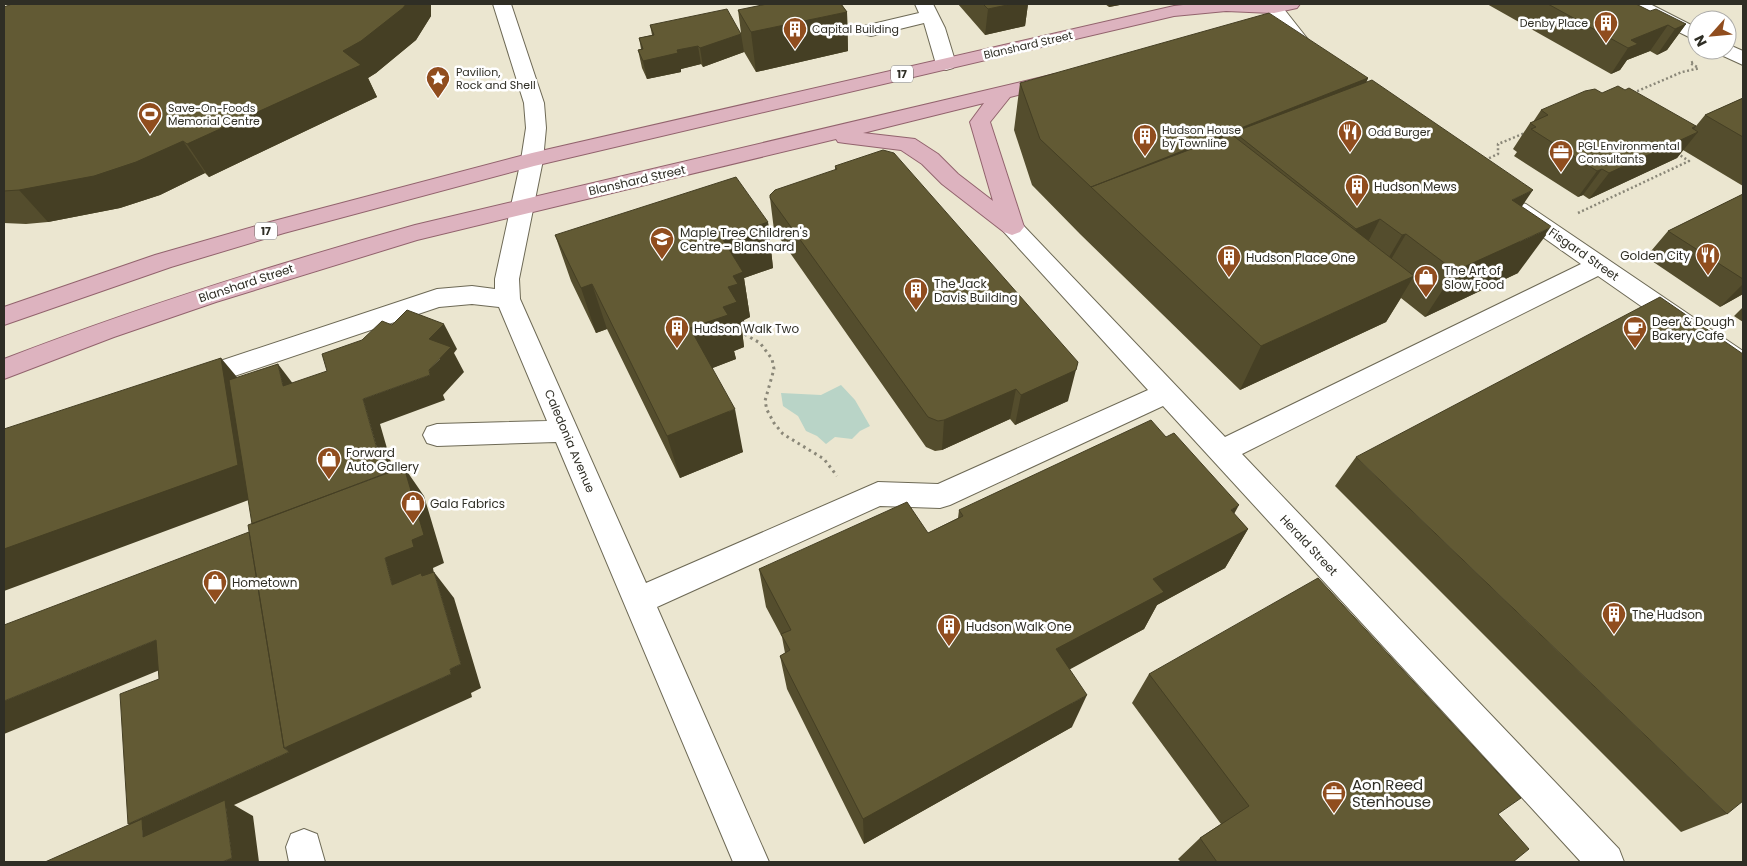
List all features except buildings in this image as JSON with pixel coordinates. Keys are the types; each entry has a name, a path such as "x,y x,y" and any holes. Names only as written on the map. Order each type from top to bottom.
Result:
{"main road":[{"name":"Blanshard Street","path":"4,316 163,261 532,160 1174,11 1226,6 1279,5"},
{"path":"1247,25 1279,5"},
{"name":"Blanshard Street","path":"4,369 125,323 311,262 415,233 1068,76"},
{"path":"1003,92 980,122 1012,227"},
{"path":"827,134 907,144 930,159 950,179 1012,227"}],"street":[{"name":"Caledonia Avenue","path":"502,4 534,103 536,128 532,160 507,279 508,298 751,862"},
{"path":"1636,4 1687,30"},
{"path":"1279,5 1316,63 1323,69"},
{"path":"871,30 928,10 936,28 946,64"},
{"name":"Fisgard Street","path":"1501,197 1743,364"},
{"name":"Herald Street","path":"1012,227 1606,862"},
{"path":"1222,451 1599,265"},
{"path":"173,386 437,298 472,295 508,298"},
{"path":"638,601 878,494 940,496 1167,393"},
{"path":"437,435 565,431"}],"path":[{"path":"1627,93 1682,72 1700,68 1690,63 1694,61 1700,65"},
{"path":"1480,162 1498,154 1498,144 1532,130"},
{"path":"1546,228 1689,161 1672,151"},
{"path":"739,331 760,343 772,359 774,369 765,401 767,410 774,423 783,434 811,449 824,459 855,504"}],"green space":[{"path":"841,385 855,400 870,426 860,431 852,439 835,437 826,444 817,436 806,431 798,416 783,406 781,393 821,395"}],"place":[{"name":"Denby Place","path":"1606,44"},
{"name":"Capital Building","path":"795,50"},
{"name":"Pavilion, Rock and Shell","path":"438,99"},
{"name":"Save-On-Foods Memorial Centre","path":"150,135"},
{"name":"Odd Burger","path":"1350,153"},
{"name":"Hudson House by Townline","path":"1145,157"},
{"name":"PGL Environmental Consultants","path":"1561,173"},
{"name":"Hudson Mews","path":"1357,207"},
{"name":"Maple Tree Children's Centre - Blanshard","path":"662,260"},
{"name":"Golden City","path":"1708,276"},
{"name":"Hudson Place One","path":"1229,278"},
{"name":"The Art of Slow Food","path":"1426,298"},
{"name":"The Jack Davis Building","path":"916,311"},
{"name":"Hudson Walk Two","path":"677,349"},
{"name":"Deer & Dough Bakery Cafe","path":"1635,349"},
{"name":"Forward Auto Gallery","path":"329,480"},
{"name":"Gala Fabrics","path":"413,524"},
{"name":"Hometown","path":"215,603"},
{"name":"The Hudson","path":"1614,635"},
{"name":"Hudson Walk One","path":"949,647"},
{"name":"Aon Reed Stenhouse","path":"1334,814"}]}
